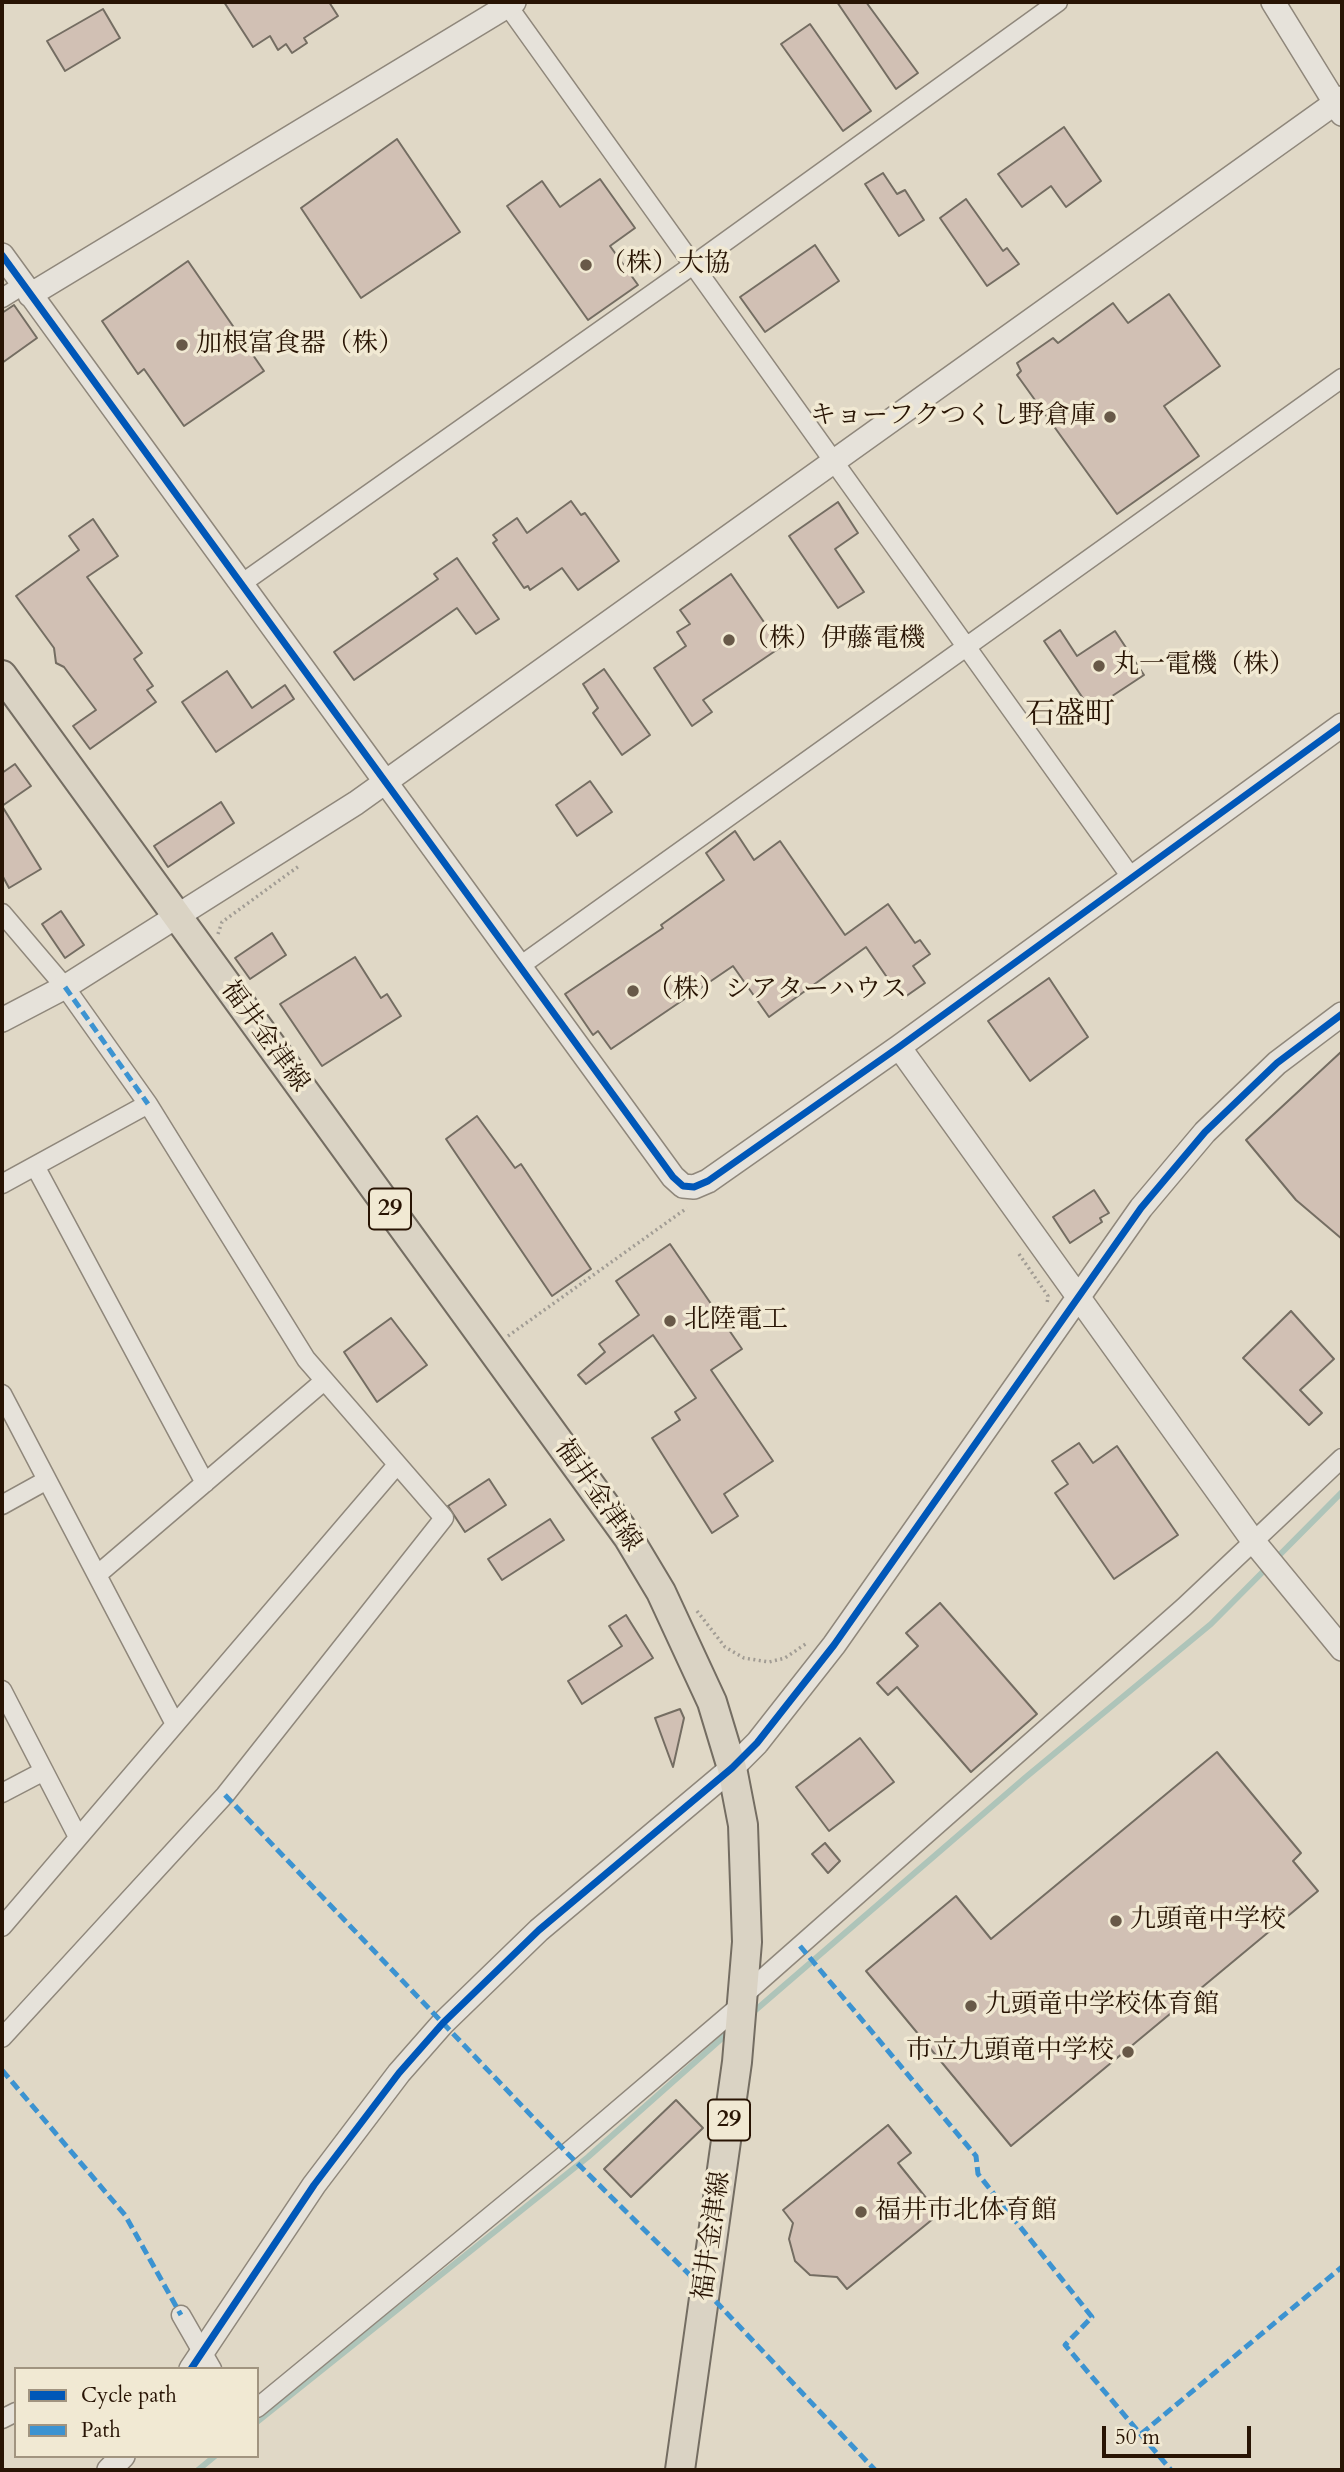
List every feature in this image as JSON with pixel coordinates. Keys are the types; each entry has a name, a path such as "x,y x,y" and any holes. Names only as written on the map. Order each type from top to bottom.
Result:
{"main road":[{"name":"福井金津線","path":"2,675 628,1537 662,1592 697,1664 732,1768 746,1854 747,1942 744,1999 680,2470"}],"street":[{"path":"241,584 693,265 1058,2"},
{"path":"2,1020 65,987 178,918 386,782 834,461 1340,105 1273,2"},
{"path":"2,298 26,290 509,3 1131,877"},
{"path":"2,255 673,1177 683,1186 694,1187 708,1181 899,1047 1342,725"},
{"path":"520,966 1342,378"},
{"path":"2,913 65,987 148,1104 306,1359 396,1466 444,1518 225,1795 2,2038"},
{"path":"202,2364 314,2185 399,2073 443,2023 539,1930 732,1768 773,1723 834,1645 1141,1208 1205,1132 1277,1063 1342,1014"},
{"path":"899,1047 1254,1542 1342,1649"},
{"path":"2,1184 148,1104"},
{"path":"35,1166 205,1483"},
{"path":"97,1575 324,1381"},
{"path":"2,1394 175,1724"},
{"path":"259,2406 567,2153 744,1999 1254,1542 1342,1458"},
{"path":"2,1927 396,1466"},
{"path":"2,1505 47,1480"},
{"path":"2,1690 78,1837"},
{"path":"2,1793 44,1771"},
{"path":"181,2315 202,2364"}],"path":[{"path":"217,939 222,922 309,859"},
{"path":"501,1341 692,1204"},
{"path":"1016,1250 1048,1296 1047,1309"},
{"path":"696,1610 725,1647 744,1658 769,1662 785,1658 812,1640"}],"building":[{"path":"224,2 329,2 338,16 304,38 307,43 292,53 286,44 278,50 270,36 253,47"},
{"path":"837,2 866,2 918,73 896,89"},
{"path":"103,9 120,38 65,71 47,41"},
{"path":"810,24 871,111 843,131 781,44"},
{"path":"1064,127 1101,181 1066,207 1051,186 1022,207 998,174"},
{"path":"397,139 460,232 361,298 301,208"},
{"path":"883,173 897,194 905,190 924,220 899,236 865,184"},
{"name":"（株）大協","path":"600,179 635,228 610,246 638,285 588,320 507,206 542,181 560,207"},
{"path":"966,199 1003,251 1007,248 1019,264 987,286 940,218"},
{"path":"815,245 839,281 765,332 740,297"},
{"name":"加根富食器（株）","path":"188,261 264,371 184,426 144,369 138,374 102,321"},
{"name":"キョーフクつくし野倉庫","path":"1169,294 1220,366 1164,406 1199,456 1117,514 1017,375 1021,371 1017,363 1053,338 1058,343 1113,303 1128,323"},
{"path":"14,305 37,338 2,363 2,313"},
{"path":"571,501 581,515 585,513 619,561 578,590 562,568 530,590 528,586 524,588 493,543 497,540 493,535 517,518 527,533"},
{"name":"（株）伊藤電機","path":"838,502 858,533 835,549 864,592 838,608 789,536"},
{"path":"93,519 118,556 87,577 142,653 134,659 153,686 147,690 156,702 90,749 73,726 96,710 64,667 56,663 54,648 16,596 79,550 69,536"},
{"path":"457,558 499,619 476,634 457,608 354,680 334,652 438,579 434,574"},
{"name":"（株）伊藤電機","path":"731,574 781,647 703,700 712,712 692,726 654,668 686,646 677,632 690,624 680,610"},
{"name":"丸一電機（株）","path":"1060,630 1077,656 1115,631 1144,675 1091,710 1044,641"},
{"path":"604,669 650,735 622,755 593,713 598,708 583,684"},
{"path":"227,671 252,708 285,685 294,699 216,752 182,702"},
{"path":"15,764 31,786 2,806 2,773"},
{"path":"590,781 612,812 577,836 556,805"},
{"path":"221,802 234,823 168,867 154,846"},
{"path":"2,806 41,869 9,888 2,875"},
{"path":"735,831 754,860 780,841 845,935 888,904 915,943 920,940 930,954 913,966 925,983 902,999 866,947 769,1017 733,966 611,1049 598,1031 593,1035 565,994 663,928 661,925 724,880 706,853"},
{"path":"61,911 84,945 65,958 42,924"},
{"path":"272,933 286,955 250,979 235,958"},
{"path":"355,957 381,998 387,994 401,1016 322,1066 280,1004"},
{"path":"1049,978 1088,1037 1030,1081 988,1021"},
{"path":"1342,1051 1342,1239 1296,1200 1246,1140"},
{"path":"477,1116 515,1168 521,1164 591,1269 552,1296 446,1139"},
{"path":"1094,1190 1109,1213 1100,1218 1102,1222 1070,1243 1053,1217"},
{"path":"670,1244 742,1349 711,1370 773,1461 724,1494 738,1516 712,1533 652,1438 680,1420 675,1412 696,1398 653,1335 586,1384 578,1375 605,1352 599,1344 639,1315 616,1281"},
{"path":"1291,1311 1334,1359 1300,1390 1322,1413 1309,1425 1243,1358"},
{"path":"391,1318 427,1365 377,1402 344,1352"},
{"path":"1079,1443 1093,1463 1117,1446 1178,1535 1114,1579 1055,1493 1068,1484 1052,1461"},
{"path":"489,1479 506,1505 465,1532 448,1506"},
{"path":"550,1519 564,1540 502,1580 488,1559"},
{"path":"940,1603 1037,1714 971,1772 897,1687 888,1695 877,1683 918,1646 906,1633"},
{"path":"626,1615 653,1658 582,1704 568,1681 622,1646 609,1626"},
{"path":"680,1709 684,1718 673,1767 655,1718"},
{"path":"860,1738 894,1782 829,1831 796,1787"},
{"path":"1217,1752 1301,1853 1293,1861 1318,1891 1011,2146 866,1971 956,1896 991,1939"},
{"path":"825,1843 840,1861 828,1873 812,1854"},
{"path":"676,2100 703,2128 631,2197 604,2169"},
{"name":"福井市北体育館","path":"888,2125 911,2153 898,2163 939,2214 847,2289 837,2277 810,2275 795,2261 789,2239 793,2223 783,2210"}],"waterway":[{"path":"751,2014 1026,1777 1211,1624 1342,1492"},
{"path":"259,2420 588,2157 729,2032"},
{"path":"198,2470 213,2458"}],"marked path":[{"path":"65,987 148,1104"},
{"path":"225,1795 567,2153 705,2290 875,2470"},
{"path":"800,1946 976,2156 978,2174 1092,2317 1065,2345 1171,2470"},
{"path":"2,2070 125,2215 181,2315"},
{"path":"1141,2434 1342,2267"}],"cycle path":[{"path":"2,255 673,1177 683,1186 694,1187 708,1181 899,1047 1342,725"},
{"path":"192,2367 314,2185 399,2073 443,2023 539,1930 732,1768 757,1743 834,1645 1141,1208 1205,1132 1277,1063 1342,1014"}],"place":[{"name":"（株）大協","path":"586,265"},
{"name":"加根富食器（株）","path":"182,345"},
{"name":"キョーフクつくし野倉庫","path":"1110,417"},
{"name":"（株）伊藤電機","path":"729,640"},
{"name":"丸一電機（株）","path":"1099,666"},
{"name":"（株）シアターハウス","path":"633,991"},
{"name":"北陸電工","path":"670,1321"},
{"name":"九頭竜中学校","path":"1116,1921"},
{"name":"九頭竜中学校体育館","path":"971,2006"},
{"name":"市立九頭竜中学校","path":"1128,2052"},
{"name":"福井市北体育館","path":"861,2212"}],"district":[{"name":"石盛町","path":"1070,716"}]}
